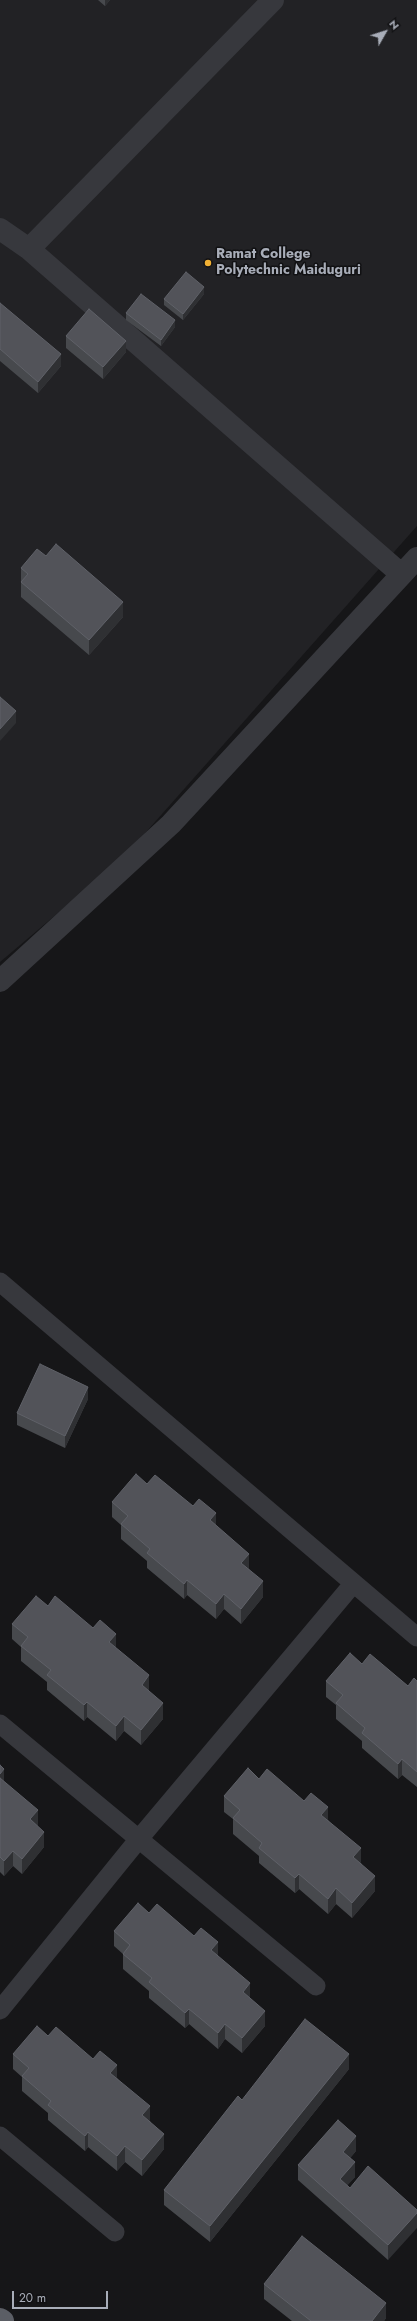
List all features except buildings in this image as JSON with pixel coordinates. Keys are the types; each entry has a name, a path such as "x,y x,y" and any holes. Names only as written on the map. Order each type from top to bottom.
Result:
{"street":[{"path":"29,249 273,0"},
{"path":"0,229 29,249 402,574"},
{"path":"0,981 171,824 417,558"}],"lane":[{"path":"0,1282 417,1637"},
{"path":"0,2010 138,1840 354,1584"},
{"path":"0,1724 138,1840 316,1986"},
{"path":"0,2136 115,2232"}],"shaded area":[{"name":"Ramat College Polytechnic Maiduguri","path":"0,0 417,0 417,526 123,858 0,962"}],"place":[{"name":"Ramat College Polytechnic Maiduguri","path":"208,263"}]}
